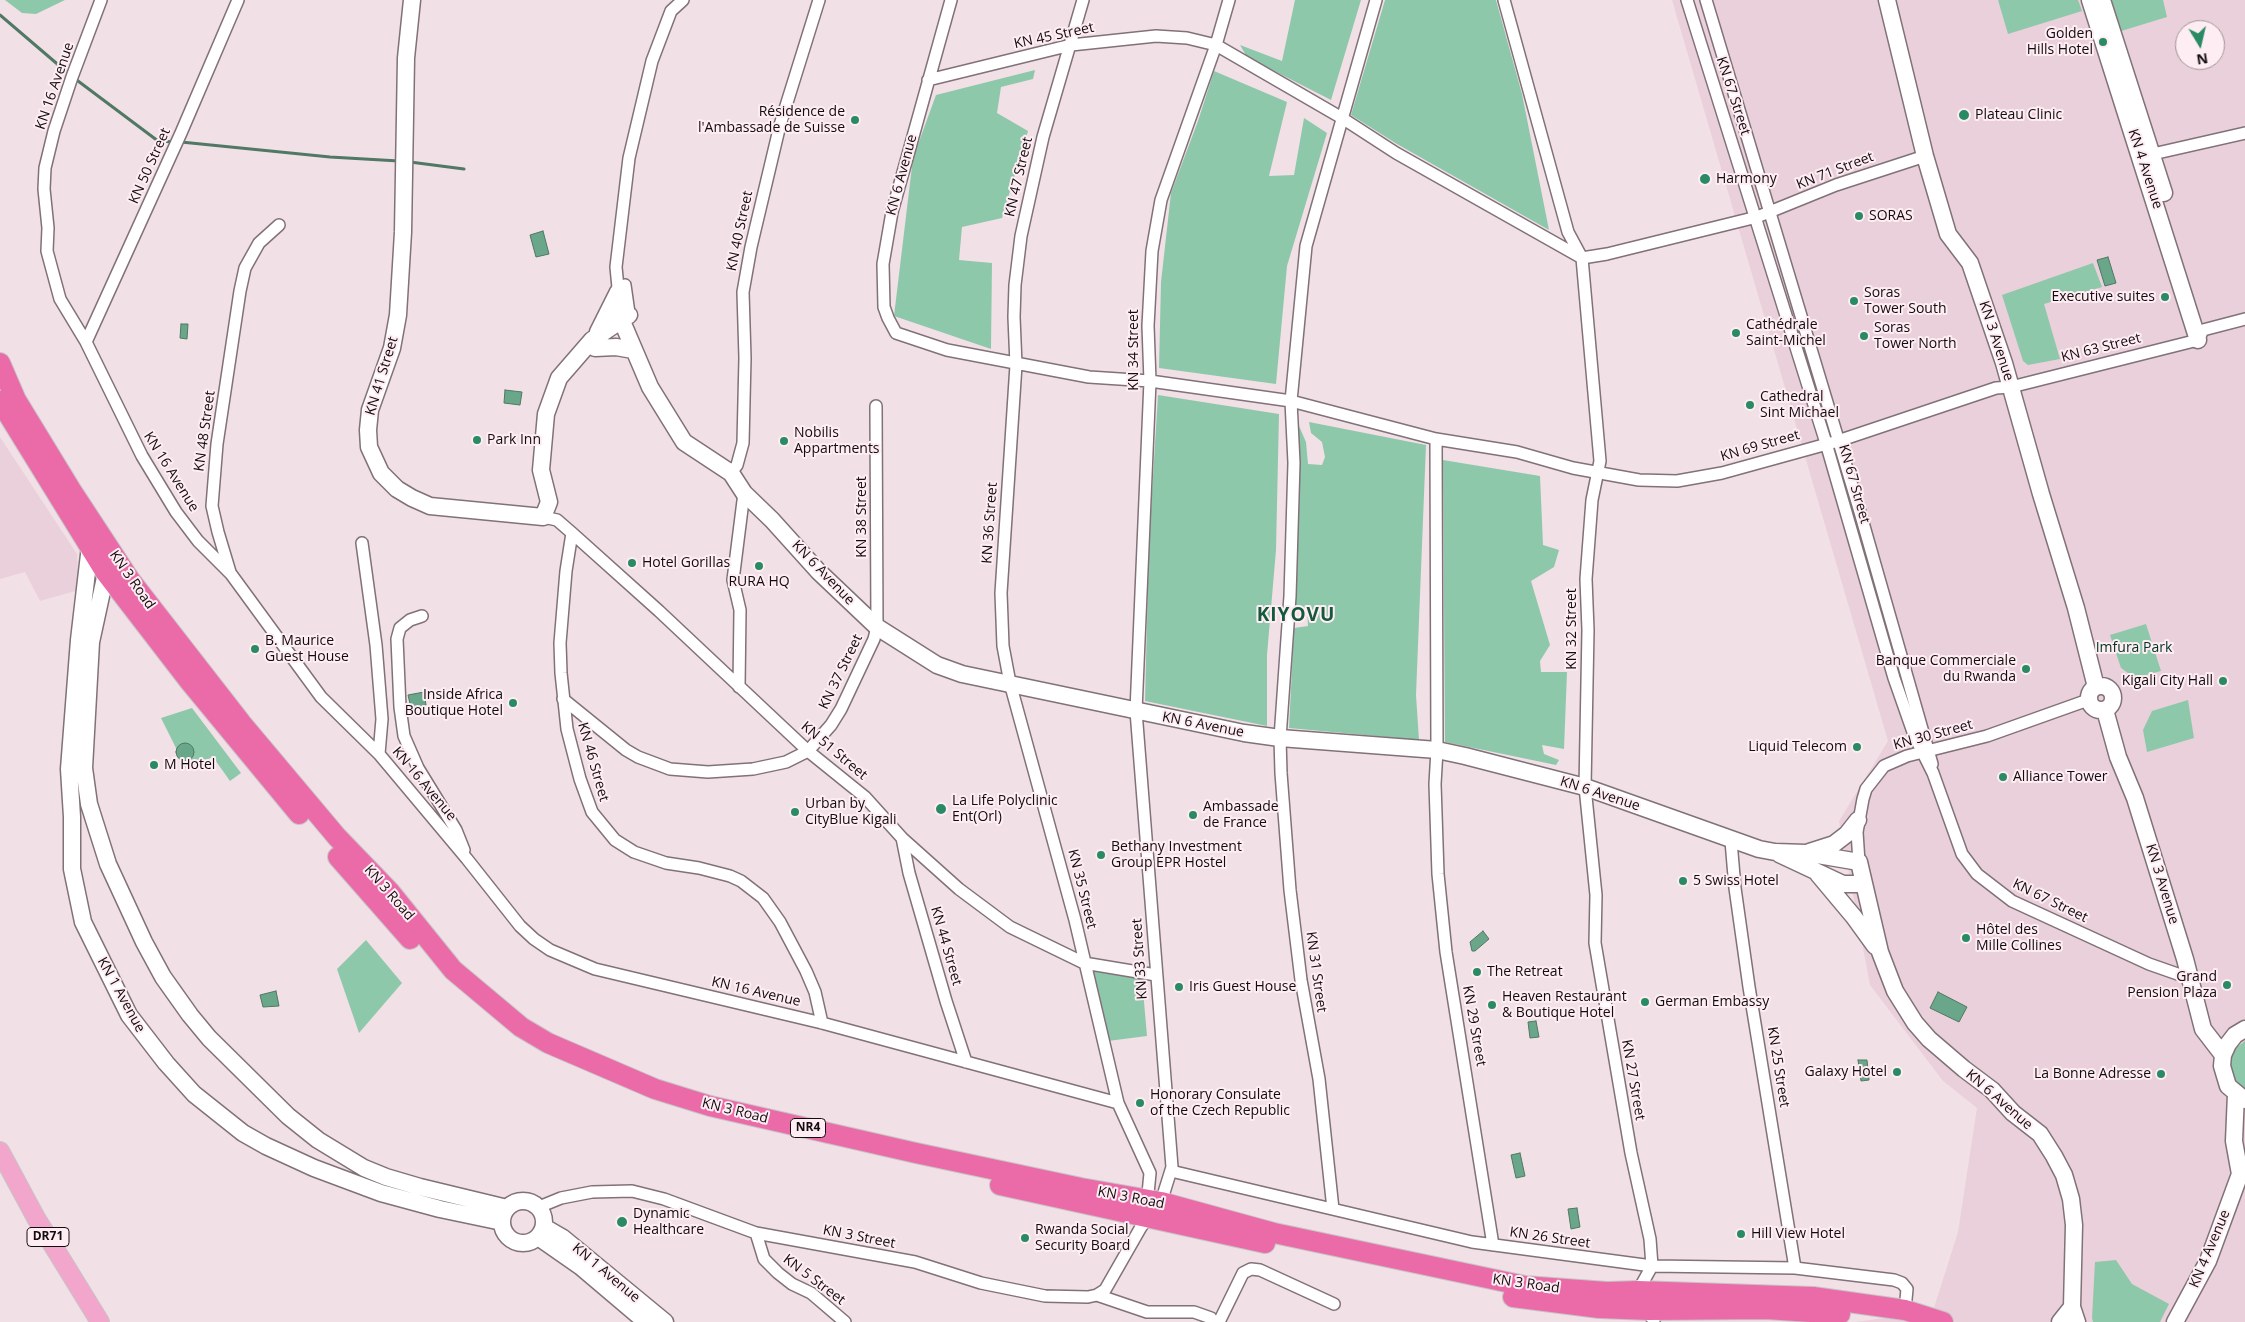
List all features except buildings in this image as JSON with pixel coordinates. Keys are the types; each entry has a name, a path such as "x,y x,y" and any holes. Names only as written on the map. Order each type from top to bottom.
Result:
{"highway":[{"name":"KN 3 Road","path":"0,363 16,400 71,490 130,580 180,647 285,776 337,837 390,892 453,970 521,1027 548,1043 655,1089 710,1106 916,1153 1148,1213 1274,1233 1525,1286 1607,1292 1638,1291 1813,1298 1900,1316 1943,1322"},
{"name":"KN 3 Road","path":"0,401 106,573 190,682 274,786 440,974 463,996 527,1044 599,1080 707,1117 1148,1213 1519,1298 1651,1316 1785,1310 1900,1316"}],"main road":[{"name":"KN 41 Street","path":"412,0 404,100 403,232 398,315 392,348 370,410 369,447 381,473 398,489 430,506 543,517"},
{"name":"KN 3 Avenue","path":"1887,0 1925,156 1948,234 1970,263 2011,387 2076,608 2092,693"},
{"name":"KN 4 Avenue","path":"2090,0 2147,155"},
{"name":"KN 4 Avenue","path":"2102,0 2201,335"},
{"path":"543,517 549,502 541,470 548,403 554,388 564,382 594,344 618,292"},
{"path":"594,344 626,320"},
{"name":"KN 6 Avenue","path":"626,320 666,398 691,438 704,454"},
{"name":"KN 6 Avenue","path":"626,320 634,350 650,386 684,442 731,473 744,493 772,520 818,571 877,627 937,665 962,674 1244,733 1280,738 1437,750 1584,787 1731,841 1775,852 1806,853 1859,862 1880,952 1896,991 1915,1023 1929,1039 1992,1090 2013,1113 2040,1134 2064,1175 2071,1199 2075,1314 2060,1322"},
{"path":"594,344 634,350"},
{"name":"KN 1 Avenue","path":"90,546 79,640 70,769 72,869 83,922 129,1015 166,1063 194,1094 222,1118 266,1146 306,1165 381,1193 440,1209 504,1215"},
{"path":"106,573 91,642 84,768 90,804 108,864 144,942 164,977 190,1016 209,1038 288,1116 318,1140 364,1168 386,1177 504,1215"},
{"path":"2107,687 2112,693 2111,705 2105,710 2094,709 2092,693 2107,687"},
{"name":"KN 3 Avenue","path":"2105,710 2118,757 2135,798 2185,959 2203,1029 2223,1055"},
{"path":"1806,853 1834,844 1847,834 1858,820"},
{"name":"KN 6 Avenue","path":"1775,852 1818,874 1843,884 1863,884"},
{"path":"1818,874 1880,952"},
{"path":"2240,1097 2228,1086 2222,1066 2223,1055 2228,1044 2245,1029"},
{"name":"KN 4 Avenue","path":"2175,1322 2208,1261 2243,1171 2234,1141 2240,1097"},
{"name":"DR71","path":"0,1151 36,1218 100,1322"},
{"path":"526,1201 539,1207 543,1213 541,1232 526,1243 512,1240 507,1235 504,1215 512,1204 526,1201"},
{"name":"KN 1 Avenue","path":"541,1232 646,1322"},
{"name":"KN 1 Avenue","path":"541,1232 563,1238 665,1322"}],"street":[{"name":"KN 16 Avenue","path":"101,0 74,71 54,131 45,168 44,189 48,228 47,251 60,299 86,342 138,449 176,512 198,541 231,574 321,697 379,754 527,934 550,950 595,969 654,985 822,1023 1118,1103"},
{"name":"KN 50 Street","path":"86,342 185,125 238,0"},
{"name":"KN 6 Avenue","path":"626,320 618,292 616,267 628,167 652,61 671,5 683,0"},
{"name":"KN 40 Street","path":"731,473 737,465 743,442 745,358 743,292 751,247 780,125 819,0"},
{"name":"KN 6 Avenue","path":"951,0 892,212 883,264 884,307 896,333 947,350 1016,365 1089,377 1150,381 1292,401 1436,438"},
{"name":"KN 47 Street","path":"1016,365 1014,317 1021,236 1043,137 1083,0"},
{"name":"KN 34 Street","path":"1136,711 1150,381 1148,326 1152,251 1161,200 1216,45 1229,0"},
{"name":"KN 31 Street","path":"1333,1209 1319,1079 1301,980 1290,890 1280,738 1290,596 1294,463 1292,401 1300,291 1306,246 1376,0"},
{"path":"1504,0 1568,232 1582,258"},
{"name":"KN 67 Street","path":"1686,0 1756,218 1908,675 1926,752"},
{"name":"KN 67 Street","path":"1706,0 1771,213 1894,678 1926,752 1962,854 1976,874 2012,901 2149,964 2189,978"},
{"name":"KN 45 Street","path":"928,80 1071,44 1156,36 1187,38 1216,45 1342,118 1396,153 1582,258"},
{"path":"2147,155 2245,133"},
{"name":"KN 71 Street","path":"1582,258 1614,253 1756,218 1836,185 1925,156"},
{"name":"KN 48 Street","path":"231,574 212,506 212,486 245,268 259,243 279,225"},
{"name":"KN 6 Avenue","path":"619,249 626,320"},
{"name":"KN 32 Street","path":"1582,258 1600,461 1600,472 1592,500 1586,579 1588,630 1584,787"},
{"name":"KN 63 Street","path":"2011,387 2201,335 2245,319"},
{"name":"KN 36 Street","path":"1010,683 1003,646 1001,593 1016,365"},
{"name":"KN 69 Street","path":"1436,438 1517,452 1573,468 1617,477 1677,482 1722,473 1832,442 1996,388 2011,387"},
{"name":"KN 38 Street","path":"876,406 877,627"},
{"name":"KN 29 Street","path":"1436,438 1437,750 1435,784 1438,874 1442,926 1493,1245"},
{"path":"739,687 740,610 733,580 744,493"},
{"name":"KN 51 Street","path":"543,517 557,520 572,533 659,611 808,751 865,797 902,838 959,889 1010,927 1084,963 1156,975"},
{"name":"KN 46 Street","path":"572,533 566,571 560,644 567,729 589,804 598,821 615,840 634,852 666,863 699,868 730,876 742,881 763,898 777,916 806,971 815,992 822,1023"},
{"path":"362,543 377,654 382,719 379,754"},
{"path":"422,616 410,620 400,628 397,639 400,706 404,736 418,768 456,830 467,859"},
{"name":"KN 37 Street","path":"564,699 626,750 638,757 670,769 708,772 753,769 786,762 808,751 831,725 841,710 871,646 877,627"},
{"path":"1894,678 1908,675"},
{"name":"KN 35 Street","path":"1010,683 1055,844 1118,1103"},
{"name":"KN 30 Street","path":"1859,862 1858,820 1866,789 1884,766 1895,760 1987,736 2092,693"},
{"name":"KN 33 Street","path":"1136,711 1171,1171 1148,1213"},
{"name":"KN 27 Street","path":"1584,787 1596,895 1596,943 1631,1152 1650,1239 1652,1266"},
{"name":"KN 44 Street","path":"902,838 944,992 966,1062"},
{"name":"KN 25 Street","path":"1731,841 1735,888 1749,987 1795,1268"},
{"path":"1097,1295 1105,1290 1148,1213 1150,1173 1148,1165 1118,1103"},
{"name":"KN 26 Street","path":"1171,1171 1456,1239 1493,1245 1652,1266 1795,1268 1902,1283 1906,1286 1908,1294 1900,1316"},
{"name":"KN 3 Street","path":"539,1207 561,1198 592,1192 632,1191 664,1199 756,1233 915,1262 981,1283 1045,1296 1097,1295 1147,1312 1194,1312 1211,1318 1213,1322"},
{"name":"KN 5 Street","path":"756,1233 764,1259 792,1284 811,1293 845,1322"},
{"path":"1651,1316 1638,1291 1652,1266"},
{"path":"1219,1322 1243,1273 1251,1269 1260,1270 1334,1304"}],"shaded area":[{"path":"1672,0 2245,0 2245,1322 1856,1322 1933,1311 1958,1232 1977,1108 1943,1081 1870,985 1839,821 1888,741"},
{"path":"543,231 549,254 536,257 530,235"},
{"path":"2108,257 2116,283 2105,286 2097,260"},
{"path":"181,324 188,324 187,339 180,338"},
{"path":"505,390 522,392 520,405 504,403"},
{"path":"0,437 77,554 79,590 40,601 25,572 0,579"},
{"path":"424,692 426,705 411,708 408,695"},
{"path":"185,743 191,746 194,752 191,758 185,761 179,758 176,752 179,746"},
{"path":"1483,931 1489,939 1475,951 1472,951 1470,942"},
{"path":"276,991 279,1006 263,1007 260,995"},
{"path":"1938,992 1967,1007 1959,1022 1930,1008"},
{"path":"1536,1021 1539,1037 1530,1038 1528,1022"},
{"path":"1858,1060 1867,1060 1869,1080 1861,1081"},
{"path":"1520,1153 1525,1176 1516,1178 1511,1155"},
{"path":"1577,1208 1580,1227 1571,1229 1568,1209"}],"green space":[{"path":"5,0 65,0 36,14 22,13"},
{"path":"1295,0 1361,0 1331,100 1247,57 1240,45 1282,61"},
{"path":"1385,0 1496,0 1522,94 1549,230 1397,144 1351,115"},
{"path":"1998,0 2078,0 2082,11 2008,34"},
{"path":"2109,0 2163,0 2167,17 2118,32"},
{"path":"1035,70 1033,79 1001,87 997,113 1028,131 1002,218 962,227 959,260 992,263 991,349 894,316 913,158 936,95"},
{"path":"1214,71 1287,102 1269,176 1294,175 1304,118 1327,133 1287,266 1276,384 1159,368 1161,282 1171,193 1198,121"},
{"path":"2093,263 2102,287 2044,304 2060,359 2028,365 2023,361 2002,295"},
{"path":"1158,395 1279,414 1276,550 1267,655 1267,726 1145,701 1149,542"},
{"path":"1309,422 1426,445 1416,695 1419,740 1289,728 1294,628 1308,626 1307,609 1294,605 1299,426 1306,442 1308,464 1322,465 1325,457 1322,442 1311,433"},
{"path":"1443,460 1540,476 1543,545 1559,550 1554,567 1531,581 1550,645 1540,661 1541,672 1567,672 1564,749 1542,745 1544,754 1559,760 1556,765 1445,742"},
{"name":"Imfura Park","path":"2146,624 2161,671 2135,678 2121,668 2110,635"},
{"path":"2188,700 2194,738 2147,752 2143,730 2152,711"},
{"path":"192,708 241,773 230,781 213,757 186,768 161,718"},
{"path":"366,940 402,983 359,1033 337,969"},
{"path":"1090,971 1142,979 1147,1036 1108,1041"},
{"path":"2245,1041 2245,1093 2238,1088 2229,1073 2231,1055"},
{"path":"2116,1260 2132,1284 2169,1304 2160,1322 2093,1322 2095,1262"}],"waterway":[{"path":"0,15 69,74"},
{"path":"74,78 158,141 175,142"},
{"path":"181,142 330,157 399,161"},
{"path":"410,162 464,169"}],"place":[{"name":"Golden Hills Hotel","path":"2103,42"},
{"name":"Plateau Clinic","path":"1964,115"},
{"name":"Résidence de l'Ambassade de Suisse","path":"855,120"},
{"name":"Harmony","path":"1705,179"},
{"name":"SORAS","path":"1859,216"},
{"name":"Executive suites","path":"2165,297"},
{"name":"Soras Tower South","path":"1854,301"},
{"name":"Cathédrale Saint-Michel","path":"1736,333"},
{"name":"Soras Tower North","path":"1864,336"},
{"name":"Cathedral Sint Michael","path":"1750,405"},
{"name":"Park Inn","path":"477,440"},
{"name":"Nobilis Appartments","path":"784,441"},
{"name":"Hotel Gorillas","path":"632,563"},
{"name":"RURA HQ","path":"759,566"},
{"name":"B. Maurice Guest House","path":"255,649"},
{"name":"Banque Commerciale du Rwanda","path":"2026,669"},
{"name":"Kigali City Hall","path":"2223,681"},
{"name":"Inside Africa Boutique Hotel","path":"513,703"},
{"name":"Liquid Telecom","path":"1857,747"},
{"name":"M Hotel","path":"154,765"},
{"name":"Alliance Tower","path":"2003,777"},
{"name":"La Life Polyclinic Ent(Orl)","path":"941,809"},
{"name":"Urban by CityBlue Kigali","path":"795,812"},
{"name":"Ambassade de France","path":"1193,815"},
{"name":"Bethany Investment Group EPR Hostel","path":"1101,855"},
{"name":"5 Swiss Hotel","path":"1683,881"},
{"name":"Hôtel des Mille Collines","path":"1966,938"},
{"name":"The Retreat","path":"1477,972"},
{"name":"Grand Pension Plaza","path":"2227,985"},
{"name":"Iris Guest House","path":"1179,987"},
{"name":"German Embassy","path":"1645,1002"},
{"name":"Heaven Restaurant & Boutique Hotel","path":"1492,1005"},
{"name":"Galaxy Hotel","path":"1897,1072"},
{"name":"La Bonne Adresse","path":"2161,1074"},
{"name":"Honorary Consulate of the Czech Republic","path":"1140,1103"},
{"name":"Dynamic Healthcare","path":"622,1222"},
{"name":"Hill View Hotel","path":"1741,1234"},
{"name":"Rwanda Social Security Board","path":"1025,1238"}],"district":[{"name":"KIYOVU","path":"1296,616"}]}
